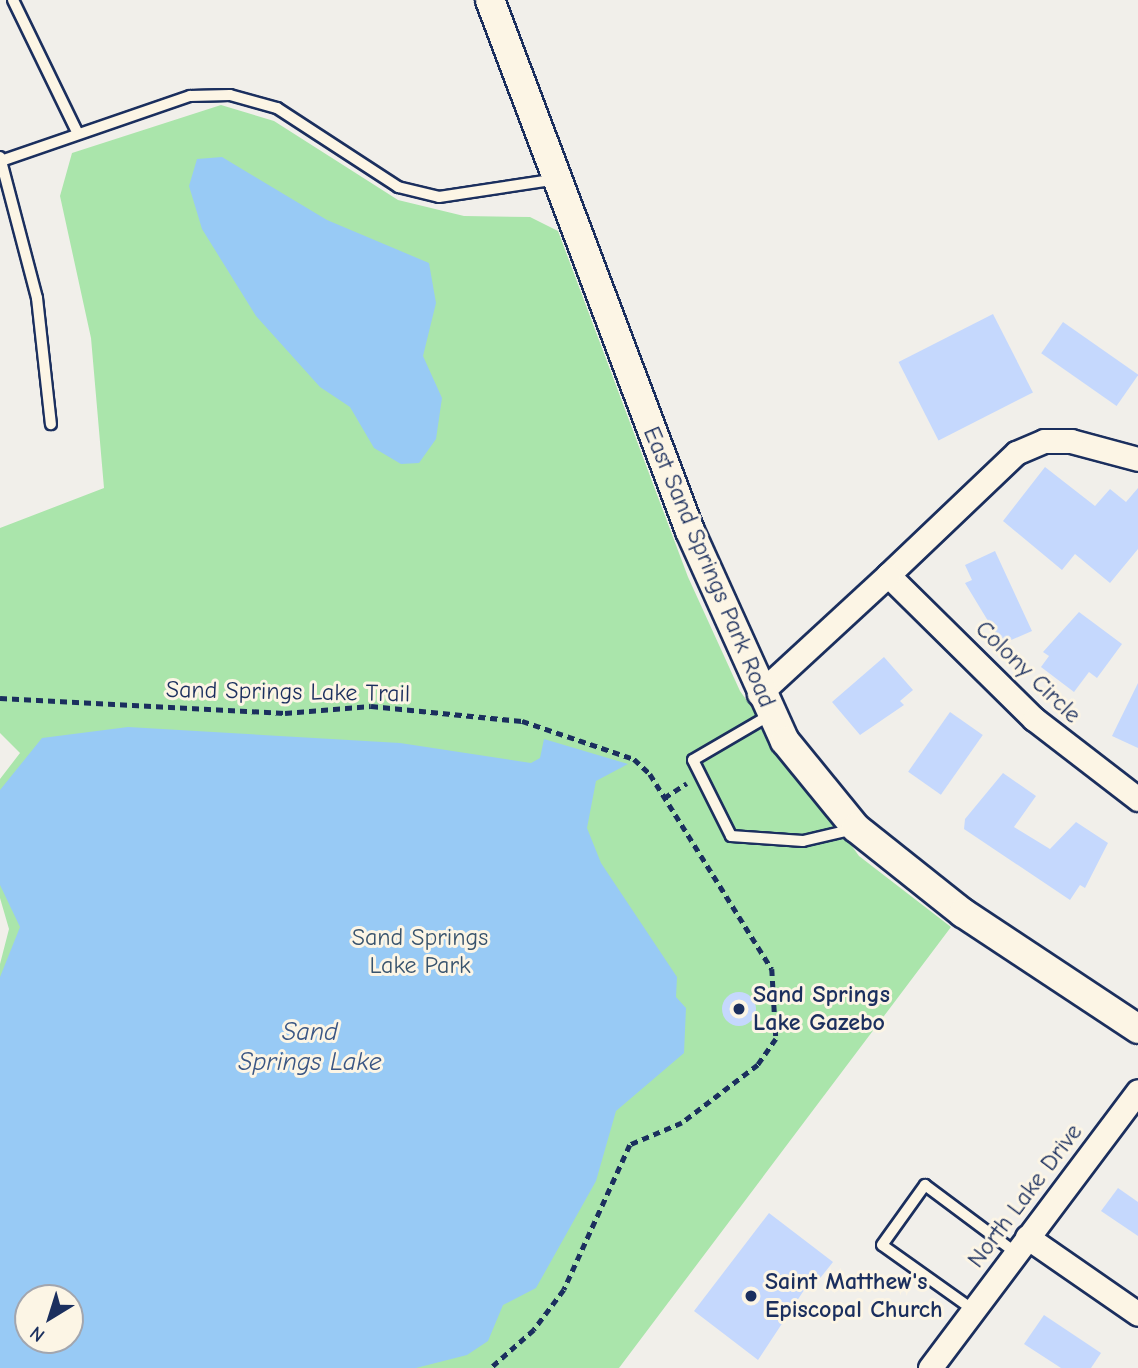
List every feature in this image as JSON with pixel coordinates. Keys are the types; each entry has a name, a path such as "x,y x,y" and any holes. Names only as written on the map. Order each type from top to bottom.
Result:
{"street":[{"name":"East Sand Springs Park Road","path":"490,0 690,531 765,704 817,786 856,828 973,921 1138,1029"},
{"path":"765,704 888,575 1016,453 1044,441 1071,441 1138,459"},
{"name":"Colony Circle","path":"888,575 1034,719 1138,799"},
{"name":"North Lake Drive","path":"930,1368 1138,1091"},
{"path":"1021,1244 1138,1314"}],"lane":[{"path":"13,0 77,132"},
{"path":"51,424 37,298 1,159 190,96 230,94 277,108 398,187 439,197 559,179"},
{"path":"765,704 693,760 731,836 803,841 856,828"},
{"path":"972,1310 882,1245 925,1185 1021,1244"}],"path":[{"name":"Sand Springs Lake Trail","path":"0,698 285,713 371,706 544,728 634,759 664,798 772,969 776,1039 758,1065 682,1123 630,1145 564,1290 534,1330 491,1368"},
{"path":"664,798 701,775"}],"green space":[{"name":"Sand Springs Lake Park","path":"221,105 274,121 398,200 464,216 530,217 558,231 688,577 740,691 859,856 951,927 619,1368 0,1368 0,964 9,929 0,898 0,779 20,753 0,733 0,528 104,488 91,338 60,196 72,153"}],"water":[{"path":"222,157 327,220 429,263 436,303 423,356 442,398 436,439 419,463 401,464 374,448 350,407 320,387 256,316 202,229 189,186 197,159"},
{"name":"Sand Springs Lake","path":"128,727 400,743 531,763 540,758 544,739 628,764 596,781 587,828 601,863 677,977 676,997 686,1008 684,1053 616,1111 596,1181 536,1288 503,1305 488,1341 467,1355 416,1368 0,1368 0,977 20,927 0,885 0,790 42,738"}],"building":[{"path":"993,314 1033,392 939,441 899,362"},
{"path":"1063,322 1138,375 1117,406 1041,353"},
{"path":"1045,467 1095,506 1110,489 1126,502 1138,488 1138,549 1110,583 1075,554 1062,570 1003,521"},
{"path":"995,551 1032,631 1002,644 965,583 972,580 965,565"},
{"path":"1079,612 1122,644 1097,678 1089,672 1074,692 1041,667 1049,656 1043,652"},
{"path":"884,657 913,690 900,701 904,705 860,735 832,702"},
{"path":"1138,683 1138,748 1112,736"},
{"path":"950,712 983,735 941,795 908,772"},
{"path":"1003,773 1036,796 1014,827 1050,849 1076,822 1108,843 1085,888 1080,885 1070,900 964,829 965,819"},
{"name":"Sand Springs Lake Gazebo","path":"739,992 751,997 756,1009 751,1021 739,1026 727,1021 722,1009 727,997"},
{"path":"1118,1188 1138,1202 1138,1236 1101,1211"},
{"name":"Saint Matthew's Episcopal Church","path":"769,1213 833,1262 817,1282 812,1278 758,1360 694,1311"},
{"path":"1044,1315 1101,1353 1091,1368 1061,1368 1024,1344"}],"place":[{"name":"Sand Springs Lake Gazebo","path":"739,1009"},
{"name":"Saint Matthew's Episcopal Church","path":"751,1296"}]}
